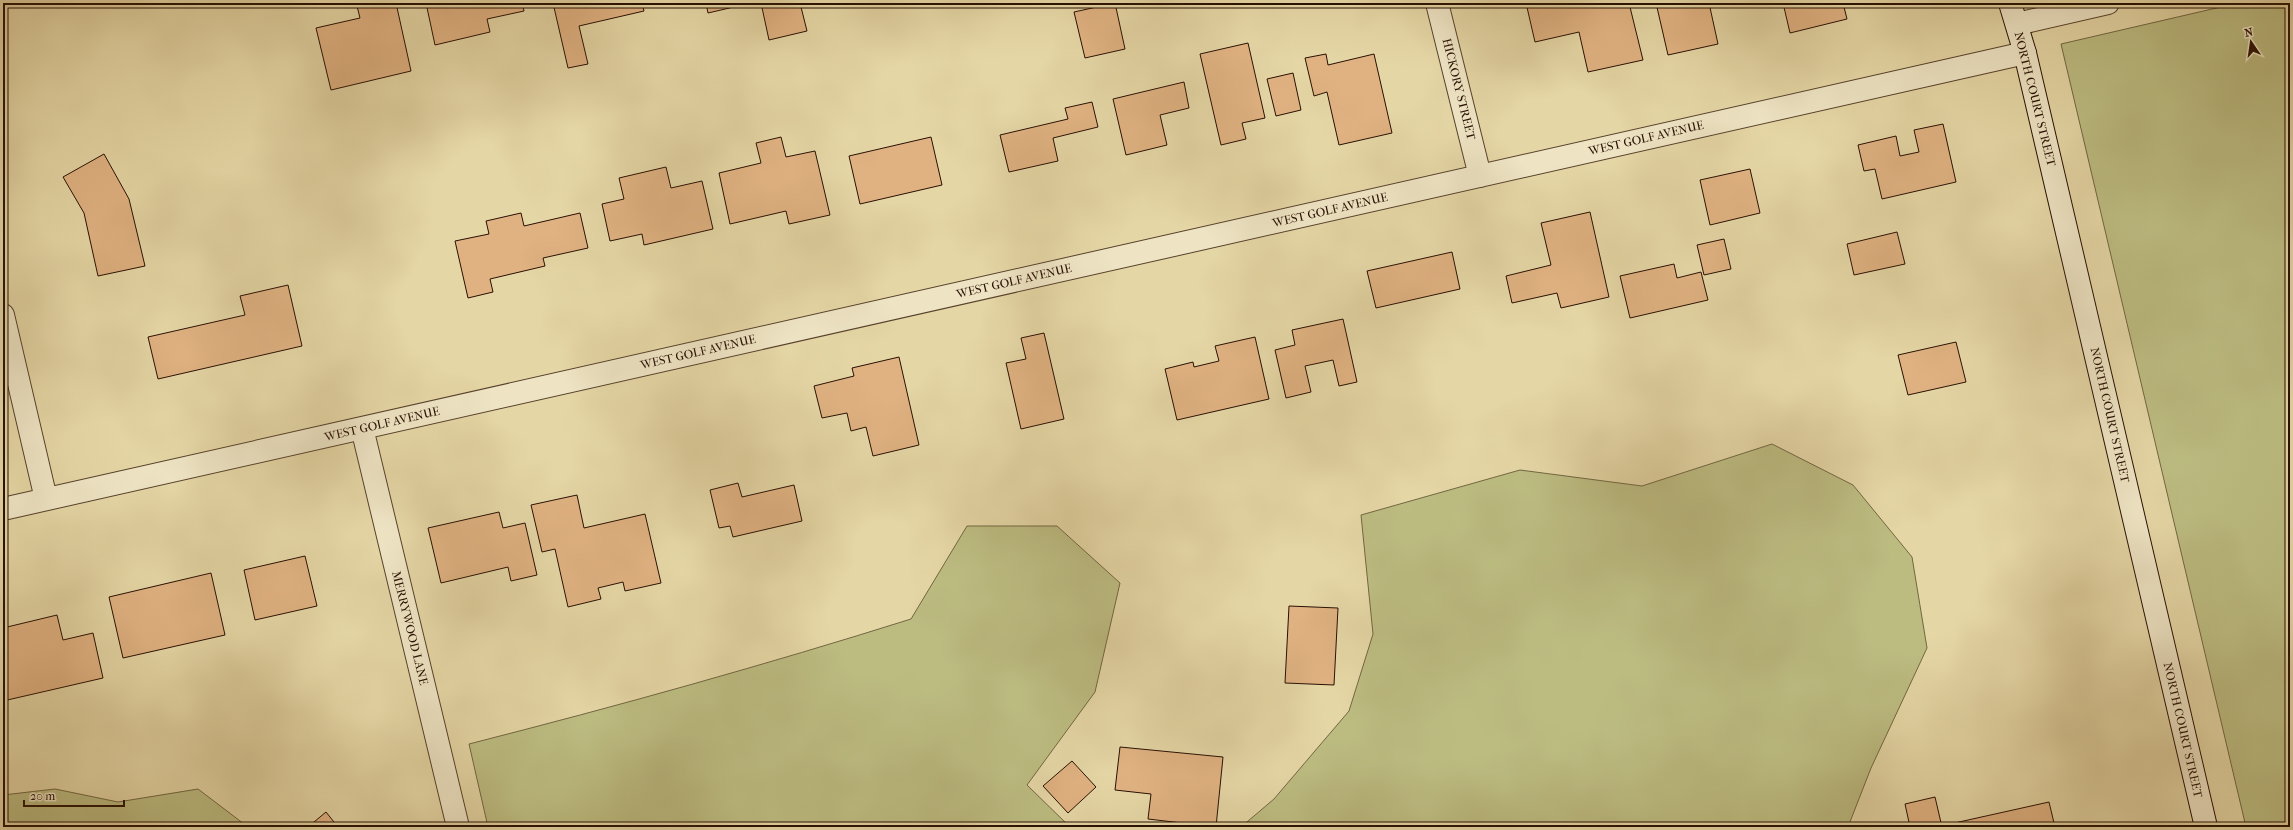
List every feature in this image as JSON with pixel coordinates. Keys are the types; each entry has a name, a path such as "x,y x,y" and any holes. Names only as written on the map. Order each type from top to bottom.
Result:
{"street":[{"name":"HICKORY STREET","path":"1437,3 1480,176"},
{"name":"NORTH COURT STREET","path":"2010,3 2025,53 2206,827"},
{"path":"2017,24 2108,3"},
{"name":"WEST GOLF AVENUE","path":"3,509 2025,53"},
{"path":"3,315 46,500"},
{"name":"MERRYWOOD LANE","path":"362,428 458,827"}],"green space":[{"path":"2238,3 2290,3 2290,827 2246,827 2061,44"},
{"path":"1772,444 1853,485 1912,557 1927,648 1871,768 1848,827 1241,827 1274,799 1349,711 1373,634 1361,515 1520,470 1642,486"},
{"path":"967,526 1057,526 1120,583 1095,692 1027,785 1070,827 488,827 469,744 580,715 801,653 911,619"},
{"path":"55,789 118,802 198,789 248,827 3,827 3,795"}],"building":[{"path":"370,3 396,3 411,71 331,90 316,28 360,18 357,6"},
{"path":"426,3 522,3 524,11 487,19 490,32 435,45"},
{"path":"553,3 642,3 644,11 579,26 588,64 568,68"},
{"path":"706,3 751,3 708,13"},
{"path":"761,3 800,3 807,31 769,40"},
{"path":"1115,3 1125,49 1085,58 1074,12"},
{"path":"1526,3 1629,3 1643,60 1588,72 1579,32 1535,42"},
{"path":"1656,3 1709,3 1718,44 1668,55"},
{"path":"1783,3 1843,3 1847,19 1790,33"},
{"path":"1248,43 1265,118 1242,123 1246,139 1221,145 1200,54"},
{"path":"1326,54 1328,65 1374,54 1392,133 1339,145 1327,92 1314,96 1305,58"},
{"path":"1293,73 1301,110 1276,116 1267,79"},
{"path":"1184,82 1189,108 1160,115 1167,145 1126,155 1113,99"},
{"path":"1092,102 1098,127 1053,138 1058,161 1009,172 1000,135 1068,119 1065,108"},
{"path":"1943,124 1956,182 1882,199 1875,169 1864,171 1858,145 1896,136 1900,156 1919,152 1914,130"},
{"path":"781,137 786,157 815,151 830,215 789,224 786,211 730,224 719,173 761,163 756,143"},
{"path":"931,137 942,185 860,204 849,156"},
{"path":"104,154 129,199 145,266 98,276 84,213 63,177"},
{"path":"666,167 671,188 702,181 713,229 644,245 642,234 610,241 602,204 624,199 619,178"},
{"path":"1750,169 1760,213 1710,225 1700,180"},
{"path":"1590,212 1609,297 1561,308 1557,293 1512,303 1506,276 1551,265 1541,223"},
{"path":"521,213 524,226 580,213 588,248 543,258 545,266 490,279 493,292 468,298 455,241 489,234 486,221"},
{"path":"1897,232 1905,264 1854,275 1847,244"},
{"path":"1724,239 1731,269 1704,275 1697,245"},
{"path":"1452,252 1460,289 1376,308 1367,271"},
{"path":"1674,264 1677,278 1701,272 1708,300 1630,318 1620,276"},
{"path":"288,285 302,346 158,379 148,337 245,315 240,296"},
{"path":"1343,319 1357,382 1339,386 1333,360 1305,366 1311,392 1286,398 1275,350 1295,345 1292,330"},
{"path":"1044,333 1064,419 1021,429 1006,363 1026,359 1021,338"},
{"path":"1255,337 1269,399 1177,420 1165,369 1193,362 1194,367 1219,361 1215,346"},
{"path":"1956,342 1966,382 1908,395 1898,355"},
{"path":"899,357 919,445 873,456 866,427 851,431 847,413 822,418 814,386 854,376 852,368"},
{"path":"738,483 742,497 794,485 802,521 733,537 730,526 719,528 710,490"},
{"path":"577,495 584,528 645,514 661,583 625,591 623,582 598,588 601,599 568,607 555,549 542,552 531,505"},
{"path":"499,512 503,528 525,523 537,575 511,581 508,567 441,583 428,528"},
{"path":"305,556 317,606 255,620 244,570"},
{"path":"211,573 225,635 123,658 109,597"},
{"path":"1289,606 1338,608 1334,685 1285,683"},
{"path":"57,615 63,640 93,633 103,678 3,701 3,628"},
{"path":"1120,747 1223,757 1216,827 1148,819 1151,794 1115,790"},
{"path":"1072,761 1096,787 1068,813 1043,786"},
{"path":"1935,797 1942,827 1910,827 1905,804"},
{"path":"2049,802 2055,827 1951,827 1950,824"},
{"path":"326,812 338,827 308,827"}]}
